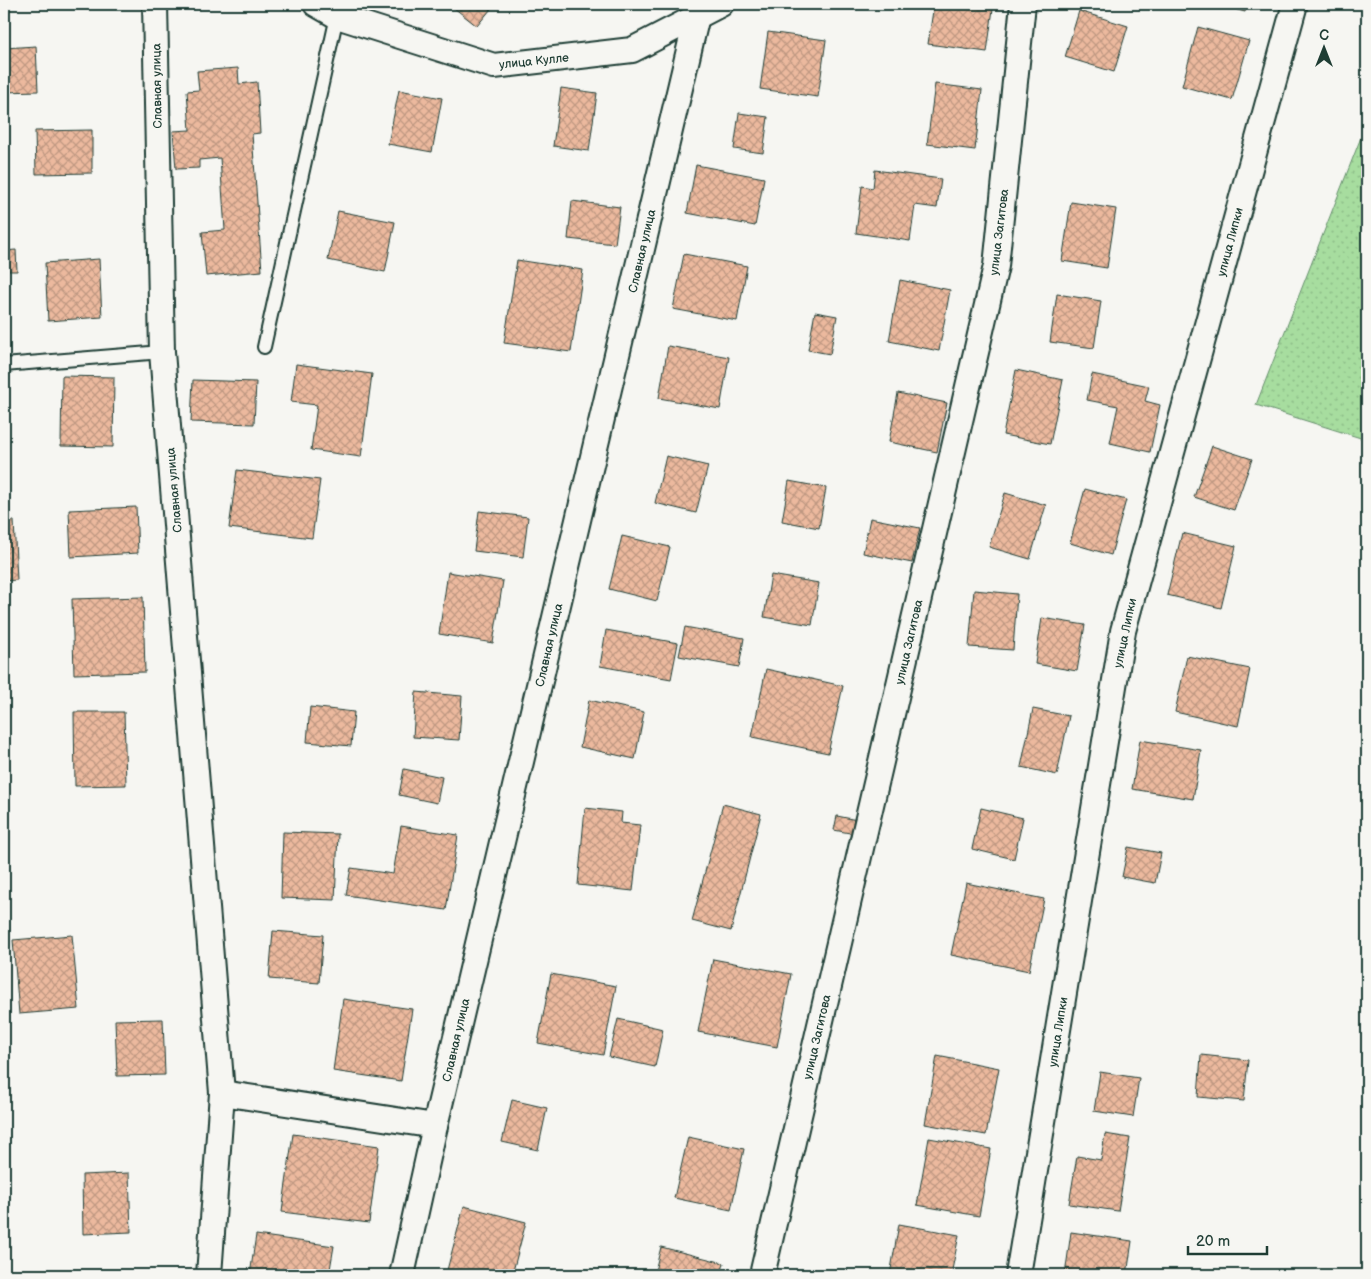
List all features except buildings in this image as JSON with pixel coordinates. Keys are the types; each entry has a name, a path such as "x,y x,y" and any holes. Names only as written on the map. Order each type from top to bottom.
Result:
{"street":[{"name":"Славная улица","path":"155,4 162,352 222,1094 209,1275"},
{"name":"улица Кулле","path":"316,4 337,16 494,66 632,50 721,4"},
{"name":"улица Загитова","path":"762,1275 996,266 1023,4"},
{"name":"улица Липки","path":"1018,1275 1123,631 1296,4"},
{"name":"Славная улица","path":"402,1275 435,1126 697,16"},
{"path":"222,1094 435,1126"}],"lane":[{"path":"264,347 337,16"},
{"path":"4,365 162,352"}],"green space":[{"path":"1367,122 1367,440 1256,405"}]}
